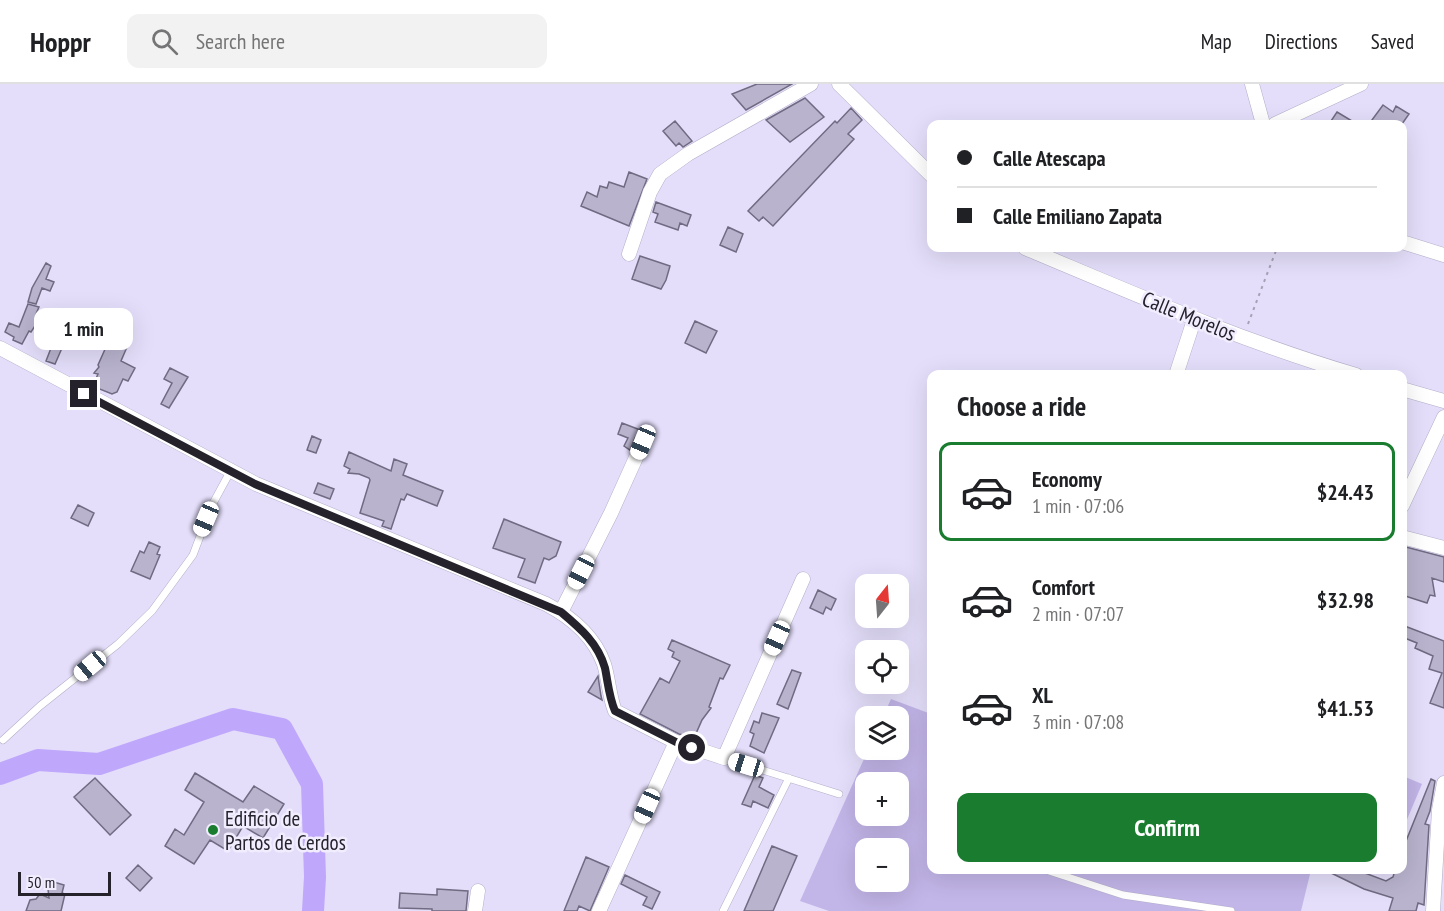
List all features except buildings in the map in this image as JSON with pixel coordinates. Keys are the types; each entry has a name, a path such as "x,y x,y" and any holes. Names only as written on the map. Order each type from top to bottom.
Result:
{"street":[{"path":"629,254 650,192 660,174 688,154 810,84"},
{"path":"839,84 927,171"},
{"path":"1252,84 1262,120"},
{"path":"1284,120 1361,84"},
{"path":"1407,244 1444,255"},
{"name":"Calle Morelos","path":"1034,252 1194,320 1290,355 1340,370"},
{"path":"1178,370 1194,320"},
{"path":"0,348 255,484 561,612 583,630 597,646 615,711 676,742 724,758 803,579"},
{"path":"1407,390 1444,401"},
{"path":"1407,495 1444,417"},
{"path":"561,612 611,513 643,442"},
{"path":"1407,538 1444,548"},
{"path":"599,911 676,742"},
{"path":"1433,911 1439,810 1444,783"},
{"path":"476,911 478,891"}],"lane":[{"path":"3,740 40,706 110,650 152,611 193,555 211,507 230,472"},
{"path":"724,758 839,794"},
{"path":"723,911 789,778"},
{"path":"1059,874 1123,894 1231,911"}],"path":[{"path":"1243,338 1275,252"}],"shaded area":[{"path":"891,699 927,712 927,874 1310,874 1301,911 829,911 800,901 855,779 855,826 909,826 909,772 858,772 863,760 909,760 909,706 888,706"},
{"path":"1407,778 1422,784 1407,820"}],"waterway":[{"path":"0,774 38,760 99,764 233,719 282,729 312,784 315,877 313,911"}],"place":[{"name":"Edificio de Partos de Cerdos","path":"213,830"}],"route":[{"path":"84,394 255,484 561,612 583,630 597,646 615,711 692,748"}]}
